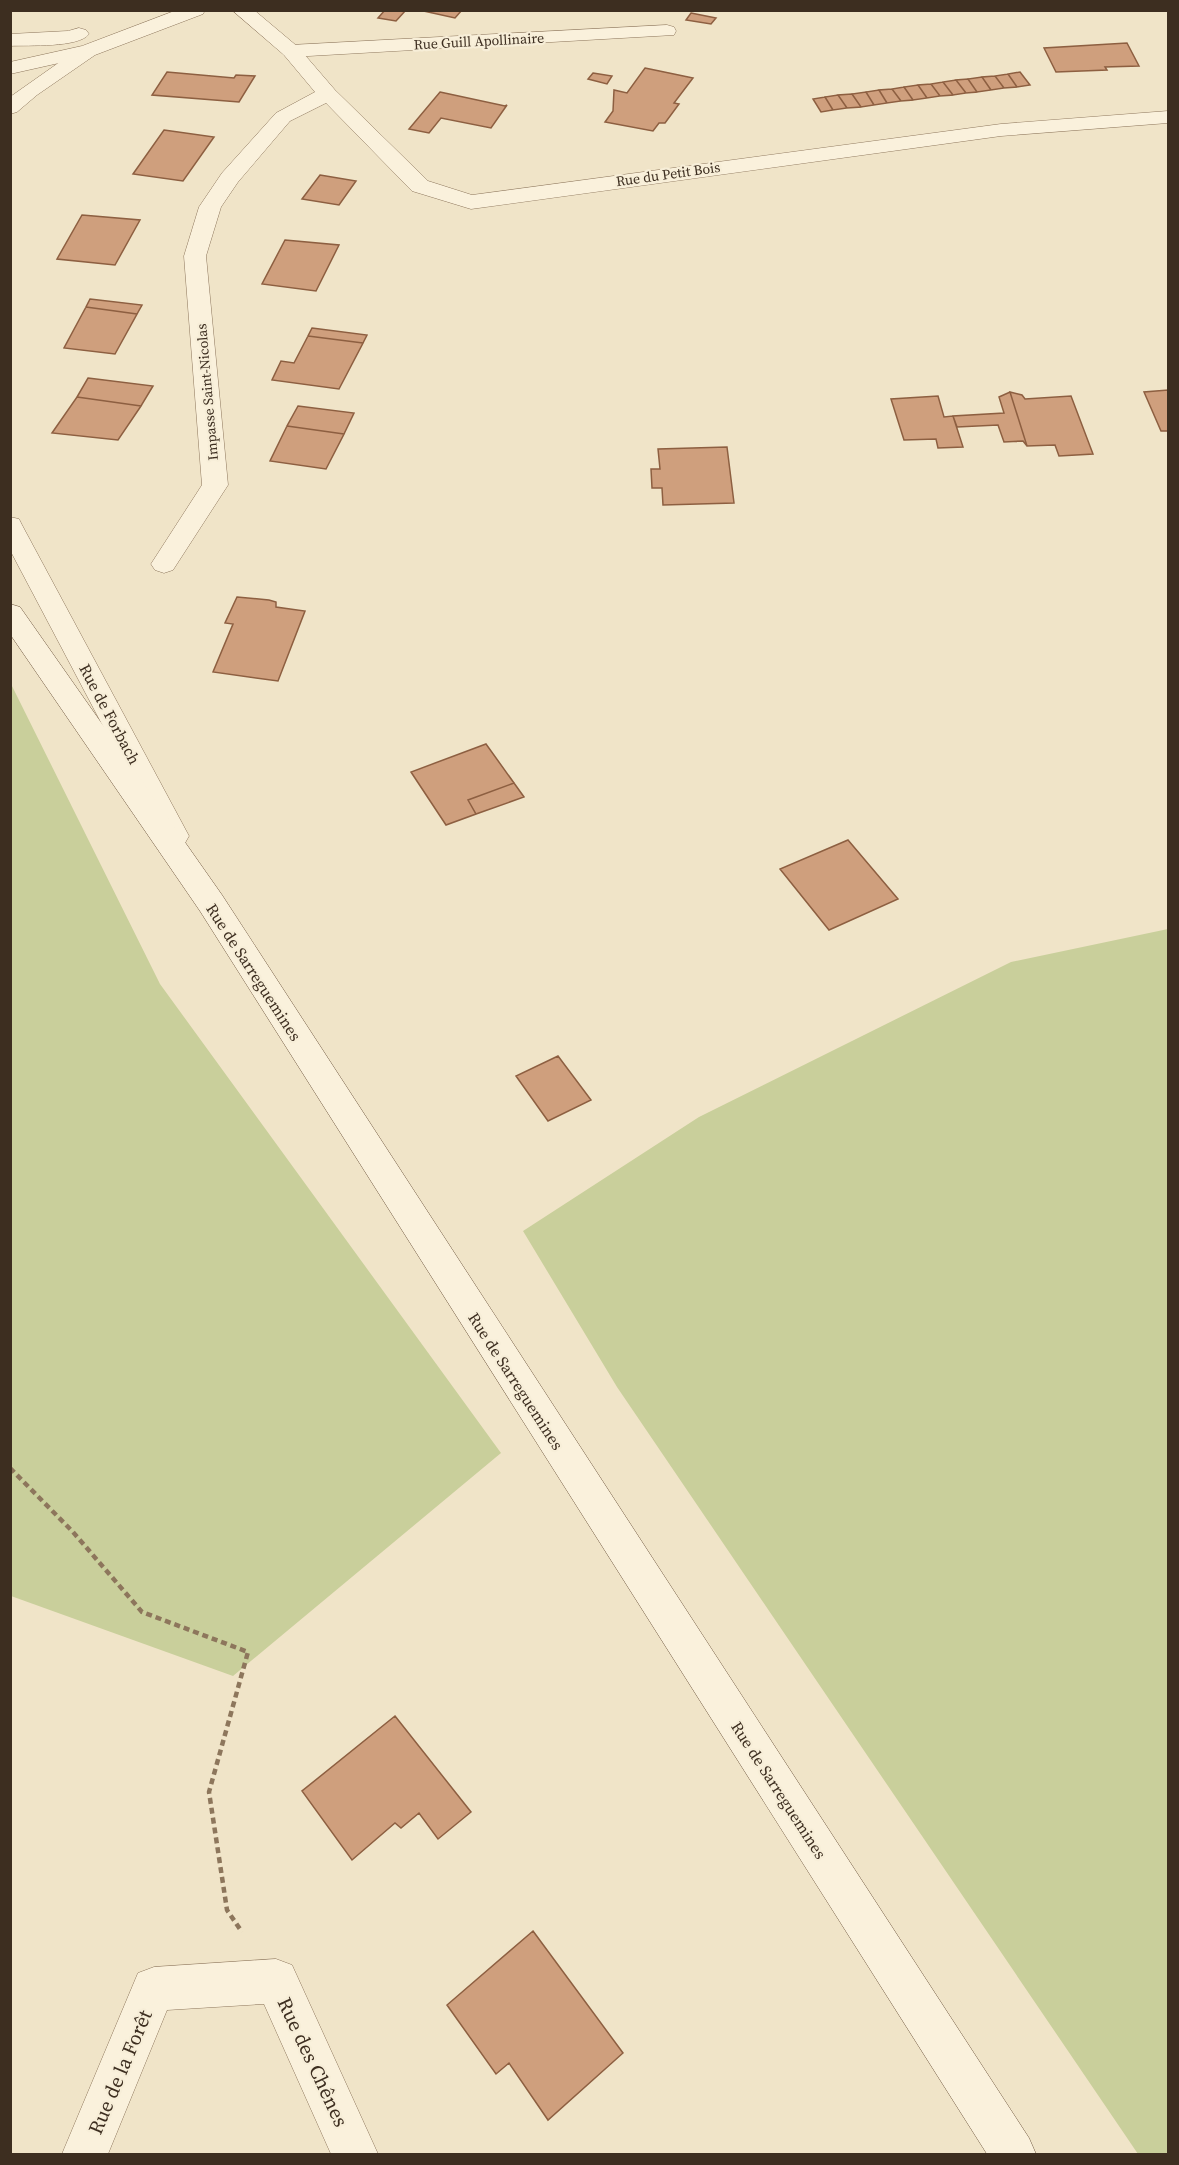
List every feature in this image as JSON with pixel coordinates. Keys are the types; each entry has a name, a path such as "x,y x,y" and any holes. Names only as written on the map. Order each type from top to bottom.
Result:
{"street":[{"path":"10,40 70,37 149,10"},
{"path":"10,68 88,51 196,10"},
{"name":"Rue du Petit Bois","path":"241,10 291,51 328,94 420,186 471,202 1001,130 1168,117"},
{"name":"Impasse Saint-Nicolas","path":"164,564 214,485 195,256 210,207 230,177 283,117 328,94"},
{"name":"Rue de Sarreguemines","path":"10,613 211,903 1013,2154"},
{"name":"Rue des Chênes","path":"154,1989 276,1981 355,2154"},
{"name":"Rue de la Forêt","path":"85,2154 154,1989"}],"lane":[{"name":"Rue Guill Apollinaire","path":"291,51 667,31"},
{"path":"10,108 30,91 88,51"},
{"name":"Rue de Forbach","path":"10,525 211,903"}],"path":[{"path":"10,1468 73,1532 142,1612 248,1653 209,1792 227,1910 276,1981"}],"green space":[{"path":"10,682 160,984 501,1453 233,1676 11,1596"},
{"path":"1168,929 1168,2154 1138,2154 617,1387 523,1231 699,1117 1011,962"}],"building":[{"path":"385,10 406,10 396,21 378,18"},
{"path":"419,10 462,10 455,18"},
{"path":"691,13 716,18 711,24 686,20"},
{"path":"1127,43 1139,66 1056,72 1044,48"},
{"path":"645,68 693,78 674,103 679,104 665,123 659,123 653,131 605,122 613,111 614,90 627,93"},
{"path":"167,72 234,78 236,75 255,76 239,102 152,95"},
{"path":"1020,72 1030,85 1017,87 1008,74"},
{"path":"593,73 612,76 607,84 588,79"},
{"path":"1008,74 1017,87 1004,88 995,76"},
{"path":"995,76 1004,88 991,90 982,77"},
{"path":"982,77 991,90 977,92 968,79"},
{"path":"968,79 977,92 966,93 956,80"},
{"path":"956,80 966,93 953,95 943,82"},
{"path":"943,82 953,95 940,96 931,84"},
{"path":"931,84 940,96 927,98 918,85"},
{"path":"918,85 927,98 913,100 904,87"},
{"path":"904,87 913,100 901,101 892,89"},
{"path":"892,89 901,101 887,103 879,90"},
{"path":"879,90 887,103 874,105 866,92"},
{"path":"440,92 507,105 491,128 441,118 429,133 409,129"},
{"path":"866,92 874,105 861,107 852,94"},
{"path":"852,94 861,107 847,108 838,95"},
{"path":"838,95 847,108 833,110 825,97"},
{"path":"825,97 833,110 821,112 813,99"},
{"path":"164,130 214,137 183,181 133,174"},
{"path":"320,175 356,181 339,205 302,199"},
{"path":"82,215 140,220 115,265 57,259"},
{"path":"285,240 339,245 316,291 262,284"},
{"path":"90,299 142,305 137,314 86,307"},
{"path":"86,307 137,314 115,354 64,348"},
{"path":"312,328 367,335 363,343 308,336"},
{"path":"308,336 363,343 339,389 272,380 281,361 294,363"},
{"path":"88,378 153,386 141,406 77,397"},
{"path":"1168,390 1168,431 1161,431 1144,392"},
{"path":"1010,392 1027,446 1023,441 1004,442 998,425 957,427 953,416 1004,413 999,397"},
{"path":"1010,392 1022,395 1025,399 1071,396 1093,454 1059,456 1055,445 1027,446"},
{"path":"938,396 944,417 953,416 963,447 938,448 936,439 904,440 891,399"},
{"path":"77,397 141,406 118,440 52,433"},
{"path":"298,406 354,413 344,434 287,426"},
{"path":"287,426 344,434 326,469 270,461"},
{"path":"727,447 734,503 663,505 662,488 652,488 651,469 660,469 658,449"},
{"path":"237,597 269,600 276,602 276,607 305,611 278,681 213,672 233,624 225,623"},
{"path":"486,744 514,783 468,800 476,814 446,825 411,772"},
{"path":"514,783 524,797 476,814 468,800"},
{"path":"848,840 898,899 829,930 780,869"},
{"path":"558,1056 591,1100 548,1121 516,1076"},
{"path":"395,1716 471,1812 438,1839 419,1813 401,1828 395,1823 352,1860 302,1791"},
{"path":"533,1931 623,2053 548,2120 509,2063 496,2074 447,2005"}]}
